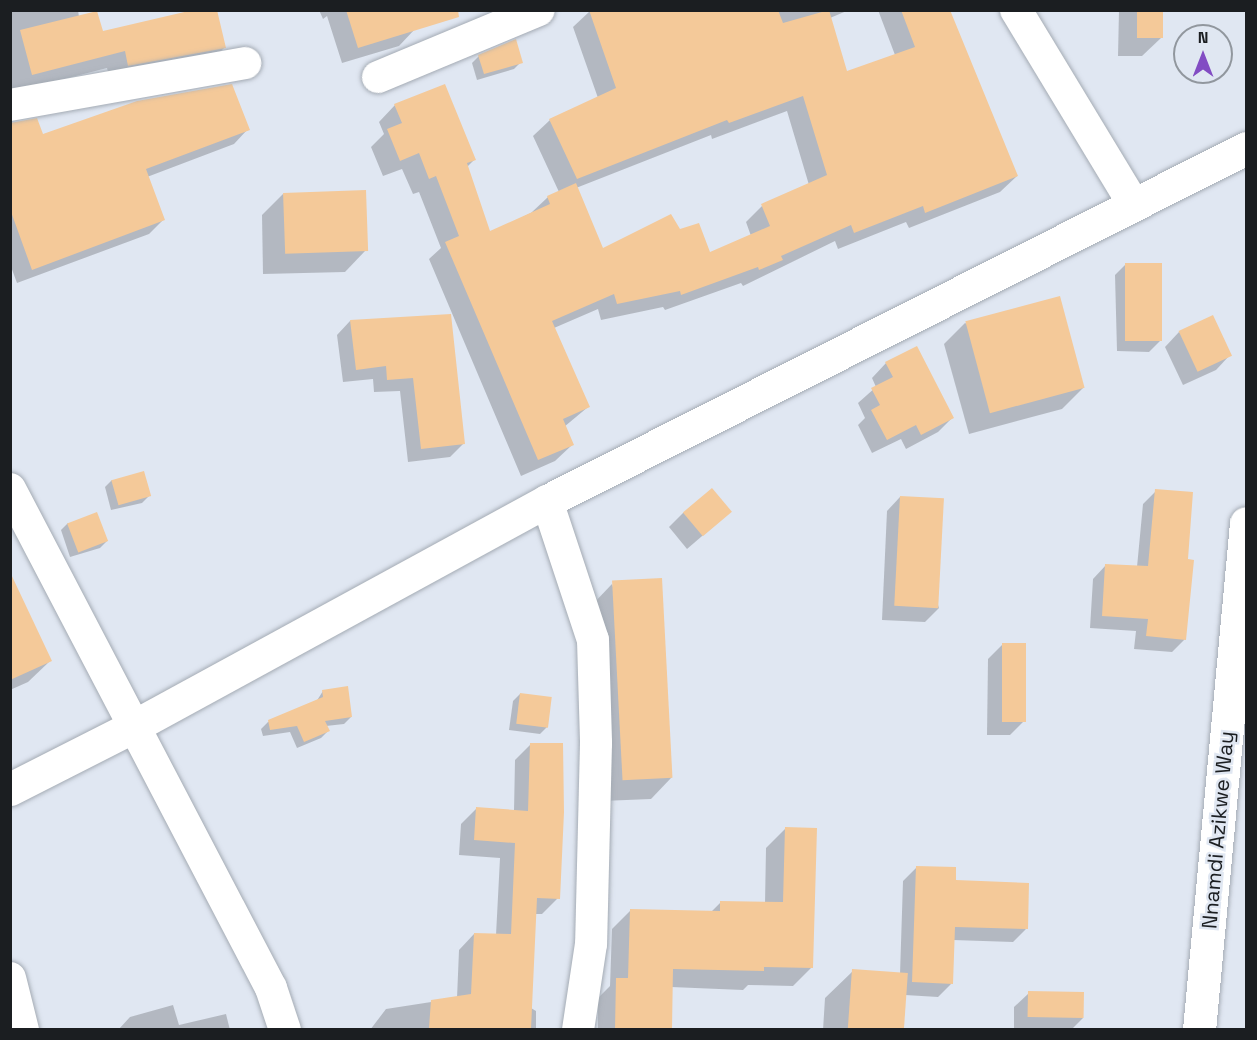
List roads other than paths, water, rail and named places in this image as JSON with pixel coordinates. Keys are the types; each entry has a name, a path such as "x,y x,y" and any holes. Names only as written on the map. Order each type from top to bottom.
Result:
{"main road":[{"path":"10,789 134,726 547,501 1246,148"},
{"name":"Nnamdi Azikwe Way","path":"1199,1029 1246,523"}],"street":[{"path":"378,77 539,10"},
{"path":"1016,10 1134,205"},
{"path":"10,105 245,63"},
{"path":"10,489 271,988 285,1029"},
{"path":"547,501 593,640 596,743 591,932 578,1029"},
{"path":"10,978 22,1029"}]}
